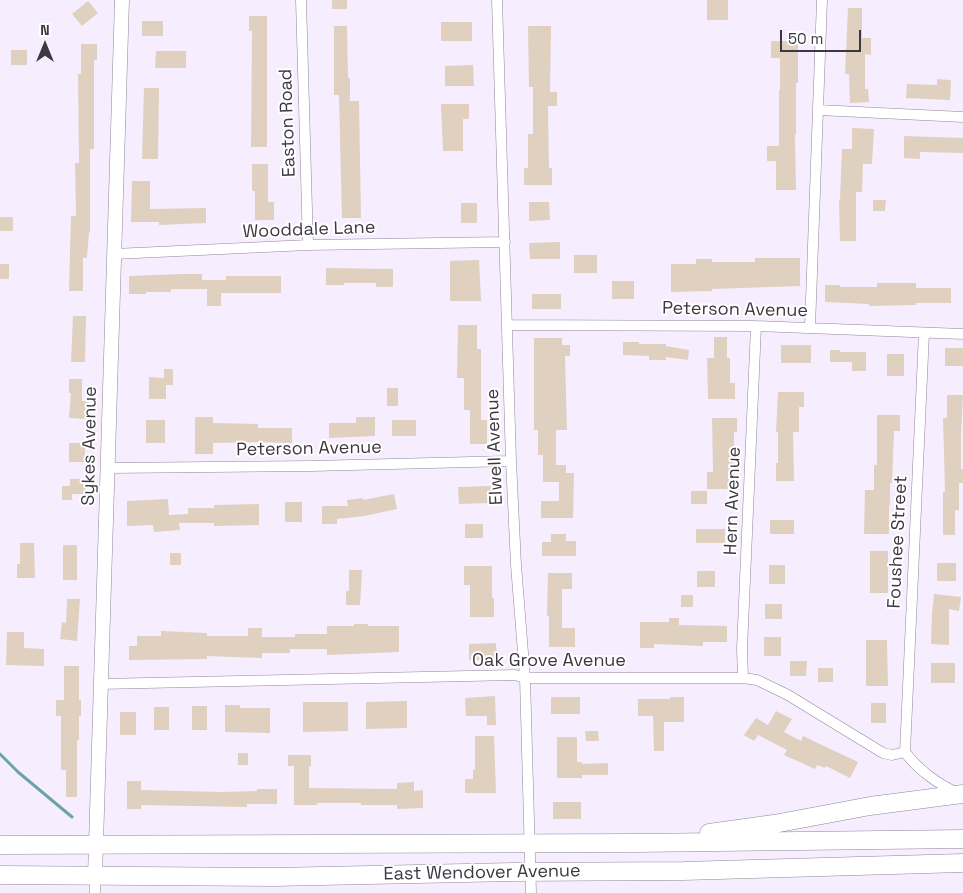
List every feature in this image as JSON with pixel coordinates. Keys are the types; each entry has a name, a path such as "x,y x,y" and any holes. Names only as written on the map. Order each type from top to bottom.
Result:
{"highway":[{"path":"636,843 774,824 870,806 962,794"},
{"name":"East Wendover Avenue","path":"0,845 636,843 963,839"},
{"name":"East Wendover Avenue","path":"0,875 95,885 274,877 683,871 963,863"}],"street":[{"name":"Sykes Avenue","path":"95,885 122,0"},
{"name":"Easton Road","path":"301,0 308,245"},
{"name":"Elwell Avenue","path":"497,0 511,461 516,565 525,678 531,893"},
{"path":"810,327 822,0"},
{"path":"818,110 963,117"},
{"name":"Wooddale Lane","path":"114,254 308,245 505,242"},
{"name":"Peterson Avenue","path":"507,325 810,327 963,334"},
{"name":"Hern Avenue","path":"742,678 756,326"},
{"name":"Foushee Street","path":"904,752 924,333"},
{"name":"Peterson Avenue","path":"109,468 322,466 511,461"},
{"name":"Oak Grove Avenue","path":"100,684 515,675 525,678 742,678 757,680 788,695 883,753 892,755 904,752"},
{"path":"904,752 912,762 947,788 962,794"}],"building":[{"path":"332,0 347,0 347,9 332,9"},
{"path":"707,0 728,0 728,20 707,20"},
{"path":"88,1 98,13 82,26 72,14"},
{"path":"848,8 862,8 862,38 871,38 871,55 865,54 865,89 868,89 869,102 850,103 849,74 845,74"},
{"path":"249,16 267,16 267,147 251,147 252,31 249,31"},
{"path":"142,21 163,21 163,36 142,36"},
{"path":"441,22 472,22 472,41 441,41"},
{"path":"334,26 347,26 350,101 359,101 361,218 342,218 339,95 334,95"},
{"path":"528,26 551,26 550,92 557,92 557,106 548,106 549,168 552,168 552,185 524,185 524,168 528,168 528,134 533,134 533,87 529,87"},
{"path":"771,41 798,41 795,134 796,190 776,190 776,161 767,161 767,146 779,146 780,58 771,58"},
{"path":"81,44 97,44 97,60 94,60 94,149 90,149 90,232 87,258 83,258 83,291 69,291 71,216 76,216 75,163 79,163 78,74 81,74"},
{"path":"11,50 27,50 27,65 11,65"},
{"path":"156,51 186,51 186,68 155,68"},
{"path":"473,65 474,86 445,86 445,66"},
{"path":"937,79 951,80 950,100 906,98 907,84 937,85"},
{"path":"144,88 159,88 158,159 142,159"},
{"path":"441,104 469,104 469,119 463,119 463,151 443,151"},
{"path":"852,128 874,129 872,164 863,164 862,192 856,192 856,241 840,241 839,200 842,149 852,149"},
{"path":"904,136 963,138 963,153 920,152 920,159 904,158"},
{"path":"252,164 268,164 268,202 274,202 274,220 255,220 255,191 252,191"},
{"path":"132,181 150,181 150,209 206,208 206,223 159,225 159,222 131,222"},
{"path":"873,200 886,200 885,211 873,211"},
{"path":"529,202 549,202 550,220 529,221"},
{"path":"461,203 477,203 477,223 461,223"},
{"path":"0,217 13,217 13,231 0,231"},
{"path":"560,242 560,259 530,259 529,243"},
{"path":"574,255 597,255 597,273 574,273"},
{"path":"755,258 800,258 800,286 671,292 671,264 696,264 696,259 712,259 712,262 755,262"},
{"path":"479,260 481,301 450,301 450,261"},
{"path":"0,264 9,264 9,279 0,279"},
{"path":"326,268 393,269 393,287 376,287 376,283 326,285"},
{"path":"202,274 202,280 226,280 226,276 281,276 281,293 221,293 221,306 207,306 207,289 171,289 171,292 129,294 129,276"},
{"path":"612,281 634,281 634,299 612,299"},
{"path":"877,283 916,283 916,288 951,288 951,303 869,306 869,304 825,302 825,285 877,287"},
{"path":"532,294 561,294 561,309 532,309"},
{"path":"73,316 86,316 85,362 71,362"},
{"path":"458,325 477,325 477,349 481,349 481,420 487,420 487,444 470,444 470,410 464,410 464,378 457,378"},
{"path":"714,337 727,337 727,358 730,358 730,383 735,383 735,399 708,399 707,358 714,358"},
{"path":"534,338 562,338 562,345 570,345 570,356 565,356 567,430 556,430 556,465 566,465 566,473 574,473 573,518 541,518 541,501 559,501 559,482 543,482 543,455 538,455 538,430 534,430"},
{"path":"623,342 666,344 666,346 689,350 688,360 666,357 666,360 649,360 649,356 623,355"},
{"path":"781,345 811,345 811,363 781,363"},
{"path":"945,348 963,348 963,366 945,366"},
{"path":"830,350 866,352 866,371 852,371 852,362 830,362"},
{"path":"887,354 904,354 904,376 887,376"},
{"path":"164,369 173,369 173,385 166,385 166,399 149,399 149,377 164,378"},
{"path":"69,379 82,379 82,401 87,401 85,419 69,418 71,393 69,393"},
{"path":"387,388 398,388 398,406 387,406"},
{"path":"778,392 804,392 804,407 799,407 799,432 793,432 794,481 776,481 776,463 778,463 778,432 776,432"},
{"path":"947,395 963,395 961,469 963,469 963,483 959,483 959,510 955,510 955,535 943,535 943,492 945,492 943,418 947,418"},
{"path":"877,415 900,415 900,431 894,431 889,534 864,534 865,490 874,490 874,465 877,465"},
{"path":"195,417 213,417 213,423 258,424 258,428 292,428 292,443 213,443 213,454 195,454"},
{"path":"356,417 375,417 375,436 329,438 329,423 356,423"},
{"path":"712,418 737,418 737,432 734,432 734,489 707,489 707,472 713,472"},
{"path":"146,420 165,420 165,443 146,443"},
{"path":"392,420 416,420 416,436 392,436"},
{"path":"69,443 85,443 85,462 69,462"},
{"path":"70,479 86,479 86,494 72,494 72,500 62,500 62,486 70,486"},
{"path":"491,486 491,503 459,504 458,487"},
{"path":"691,491 707,491 707,504 691,504"},
{"path":"394,494 397,509 337,519 337,524 322,524 322,506 348,506 347,500 363,498 363,500"},
{"path":"168,499 169,515 188,514 188,508 214,508 214,505 259,504 259,525 214,526 214,523 179,523 180,530 154,532 153,525 127,526 127,501"},
{"path":"285,502 302,502 302,522 285,522"},
{"path":"770,520 794,520 794,534 770,534"},
{"path":"465,524 483,524 483,538 465,538"},
{"path":"696,529 725,529 725,543 696,543"},
{"path":"551,534 566,534 566,541 576,541 576,556 542,556 542,542 551,542"},
{"path":"20,543 34,543 35,578 17,578 17,564 20,564"},
{"path":"63,545 77,545 77,580 63,580"},
{"path":"870,551 888,551 888,593 870,593"},
{"path":"170,553 181,553 181,565 170,565"},
{"path":"937,563 956,563 956,581 937,581"},
{"path":"769,565 785,565 785,584 769,584"},
{"path":"464,566 492,566 494,617 470,617 470,585 464,585"},
{"path":"349,570 362,570 360,605 346,605 346,591 349,591"},
{"path":"697,571 715,571 715,587 697,587"},
{"path":"548,573 572,573 572,589 562,589 562,628 575,628 575,647 549,647 549,616 547,616"},
{"path":"934,594 961,597 959,611 949,609 949,645 931,644"},
{"path":"681,595 693,595 693,607 681,607"},
{"path":"67,599 80,599 77,641 60,639 62,622 66,623"},
{"path":"765,604 782,604 782,619 765,619"},
{"path":"669,618 679,618 679,625 727,626 727,642 703,642 703,646 654,644 654,648 640,648 640,622 669,622"},
{"path":"354,624 399,626 399,652 327,655 327,649 290,649 290,653 262,653 262,658 207,656 207,659 129,660 129,646 137,646 137,636 161,636 161,631 207,633 207,636 248,636 248,628 262,628 262,637 295,637 295,634 327,634 327,626 354,626"},
{"path":"7,632 24,632 24,648 44,649 44,666 6,665"},
{"path":"764,637 781,637 781,656 764,656"},
{"path":"866,640 887,640 888,686 866,686"},
{"path":"496,643 497,660 469,660 469,644"},
{"path":"790,661 807,661 806,676 790,676"},
{"path":"931,663 955,663 955,683 931,683"},
{"path":"64,666 79,666 81,716 79,716 79,740 77,740 77,797 66,797 66,770 61,770 61,716 56,716 56,700 64,700"},
{"path":"818,668 833,668 833,682 818,682"},
{"path":"495,696 496,725 487,725 487,716 466,716 465,698"},
{"path":"551,697 580,697 580,714 551,714"},
{"path":"670,697 684,697 684,722 664,722 664,751 654,751 653,716 638,716 638,699 670,699"},
{"path":"407,701 407,728 366,729 366,702"},
{"path":"303,702 348,702 348,731 303,732"},
{"path":"871,703 886,703 886,723 871,723"},
{"path":"225,705 240,705 240,708 270,708 270,733 225,732"},
{"path":"192,706 207,706 207,730 192,730"},
{"path":"154,707 169,707 169,730 154,730"},
{"path":"776,711 792,719 784,732 801,741 803,736 858,762 850,778 826,766 825,768 817,765 815,769 784,755 787,750 758,735 754,741 744,735 756,718 768,725"},
{"path":"120,712 136,712 136,735 120,735"},
{"path":"585,731 598,731 599,741 586,741"},
{"path":"475,736 494,736 496,793 465,793 465,779 473,779 473,770 475,770"},
{"path":"557,737 577,737 577,762 582,762 582,764 608,763 608,775 582,775 582,778 557,778"},
{"path":"238,753 248,753 248,765 238,765"},
{"path":"288,755 311,755 309,788 397,789 397,783 414,782 414,791 423,790 423,808 397,809 397,805 361,805 361,803 294,805 294,766 288,766"},
{"path":"127,781 141,781 141,790 222,792 277,789 277,804 247,804 247,807 141,805 141,809 127,809"},
{"path":"553,802 581,802 581,819 553,819"}],"waterway":[{"path":"0,754 18,772 72,817"}]}
